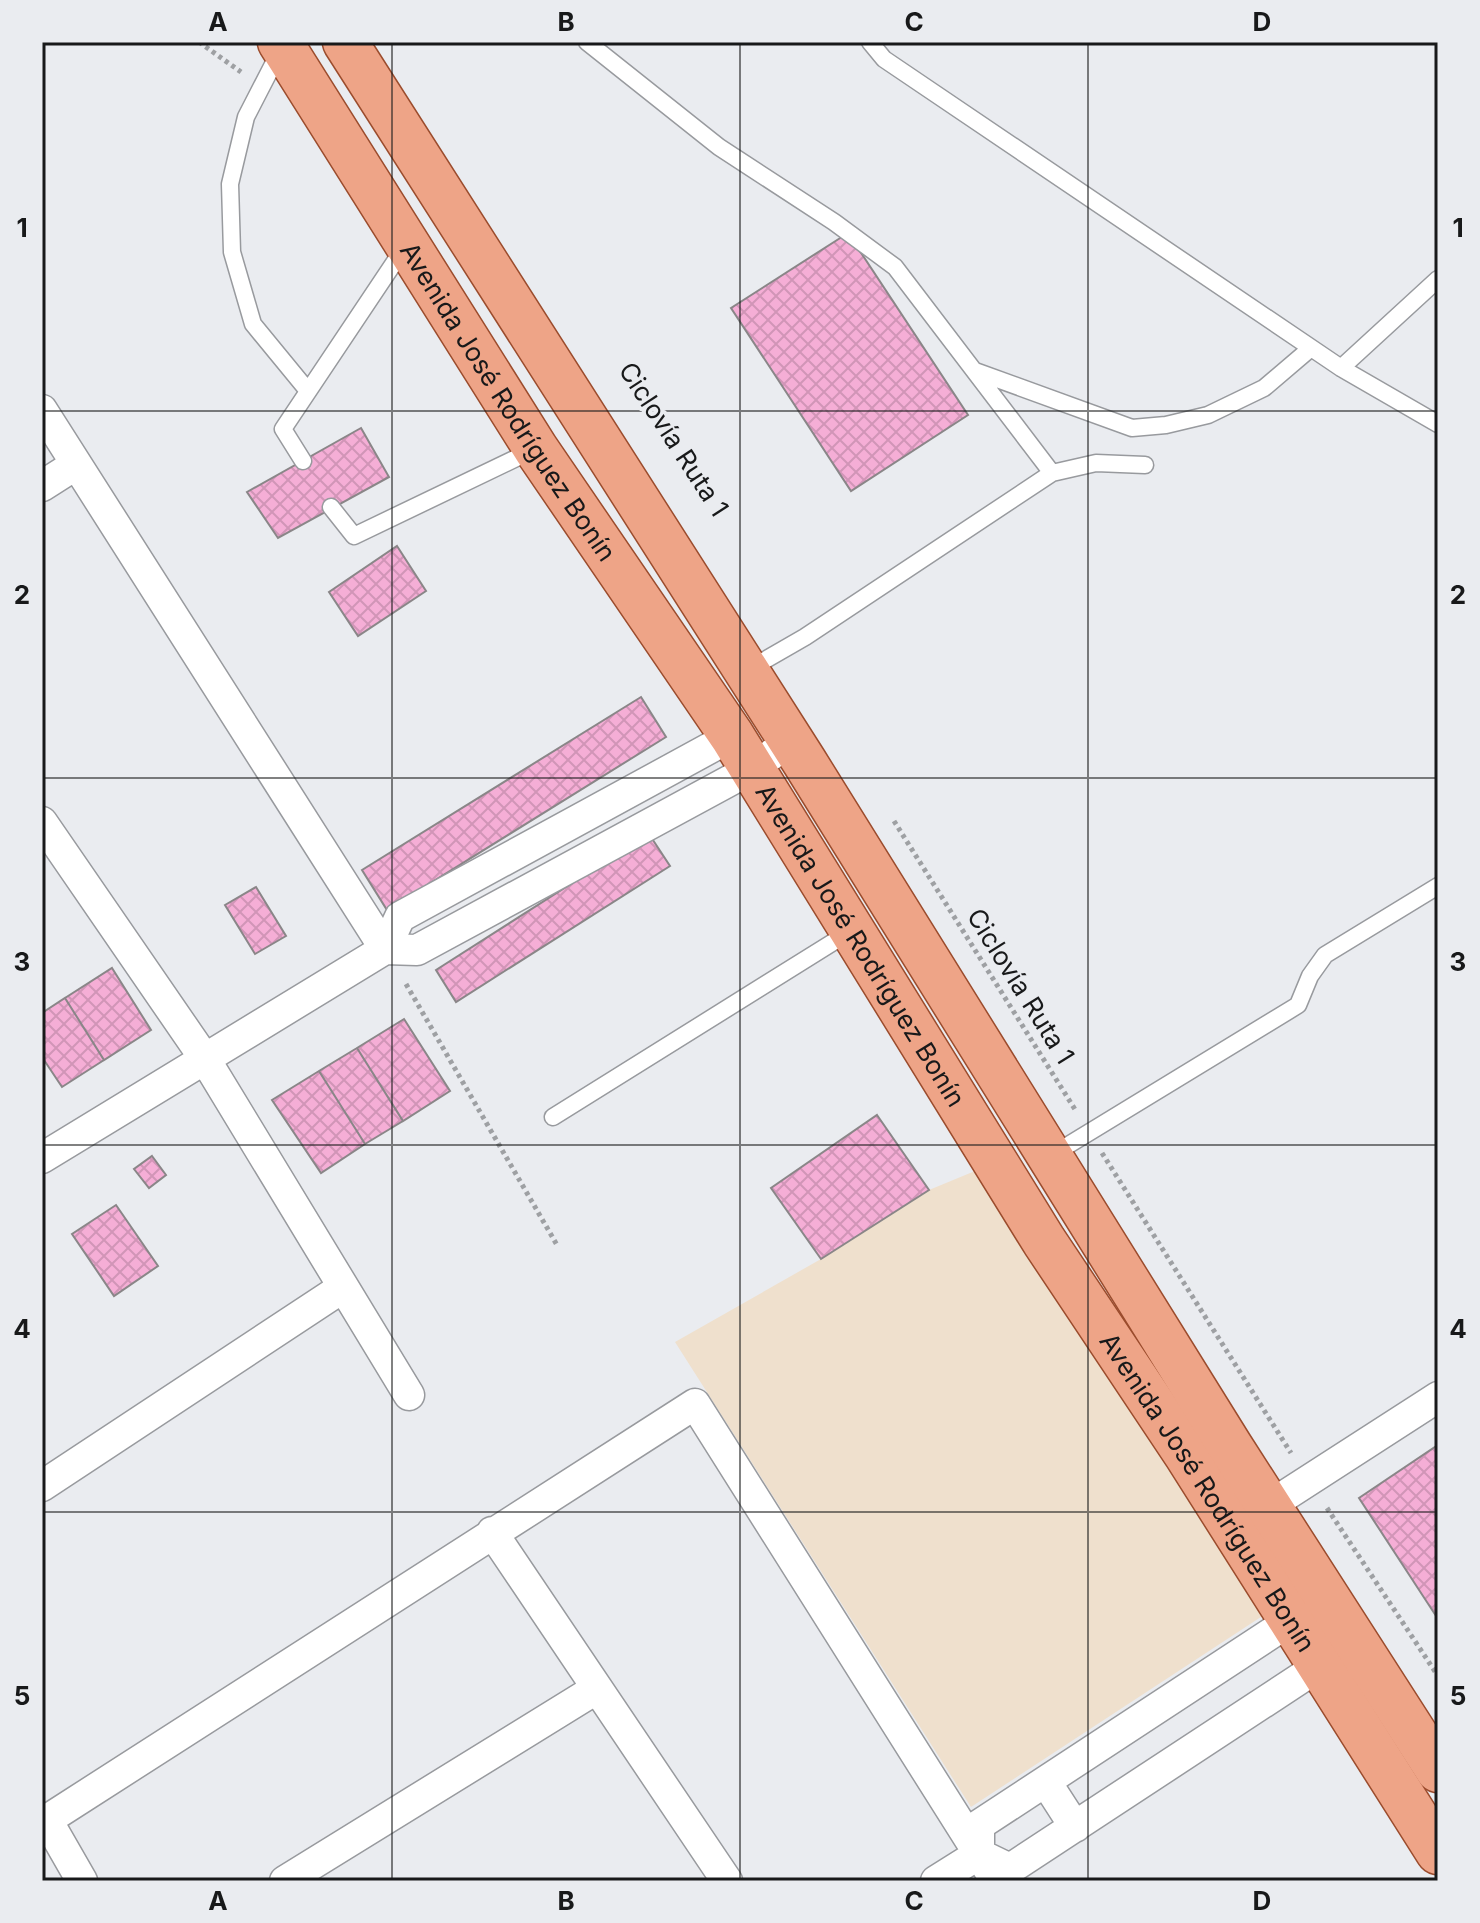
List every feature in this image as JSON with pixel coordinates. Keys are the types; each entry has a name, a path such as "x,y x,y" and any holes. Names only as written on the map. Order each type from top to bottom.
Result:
{"main road":[{"name":"Avenida José Rodríguez Bonín","path":"345,42 745,671 762,750 853,930 1044,1241 1438,1770"},
{"name":"Avenida José Rodríguez Bonín","path":"281,44 536,449 762,750 947,989 1050,1156 1250,1518 1290,1621 1438,1852"}],"street":[{"path":"42,410 385,949"},
{"path":"42,486 75,465"},
{"path":"42,1158 385,949 417,950 762,750"},
{"path":"42,822 205,1059 409,1395"},
{"path":"42,1486 342,1288"},
{"path":"1250,1518 1438,1397"},
{"path":"82,1881 47,1820 695,1404 996,1881"},
{"path":"492,1532 727,1881"},
{"path":"979,1854 979,1825 1290,1621"},
{"path":"979,1854 1010,1869 1319,1666"},
{"path":"285,1881 596,1689"},
{"path":"1046,1782 1075,1827"},
{"path":"936,1881 979,1854"}],"lane":[{"path":"587,42 719,147 834,222 895,267 1052,473"},
{"path":"870,42 884,59 1311,348 1438,424"},
{"path":"281,44 246,117 230,184 232,252 253,324 308,391"},
{"path":"303,461 283,429 407,244"},
{"path":"1341,368 1438,279"},
{"path":"973,370 1132,428 1166,425 1208,415 1264,388 1311,348"},
{"path":"331,507 354,536 536,449"},
{"path":"745,671 805,637 1052,473 1096,463 1145,465"},
{"path":"1050,1156 1298,1005 1310,976 1325,955 1438,886"},
{"path":"553,1117 853,930"}],"path":[{"name":"Ciclovía Ruta 1","path":"891,817 1309,1481 1438,1676"},
{"path":"385,949 557,1245"}],"shaded area":[{"path":"975,1171 1044,1241 1264,1615 971,1807 675,1342 821,1259 929,1190"}],"building":[{"path":"848,233 968,415 851,491 731,308"},
{"path":"361,428 389,477 278,538 247,492"},
{"path":"397,546 426,591 358,636 329,592"},
{"path":"641,697 666,737 387,910 362,870"},
{"path":"649,834 670,866 456,1002 436,970"},
{"path":"256,887 286,936 255,954 225,905"},
{"path":"112,968 151,1030 104,1060 65,998"},
{"path":"65,998 104,1060 62,1087 42,1057 42,1013"},
{"path":"404,1019 450,1091 403,1121 357,1048"},
{"path":"357,1048 403,1121 365,1144 319,1071"},
{"path":"319,1071 365,1144 321,1173 272,1100"},
{"path":"877,1115 929,1190 821,1259 771,1188"},
{"path":"152,1156 166,1175 149,1188 134,1169"},
{"path":"116,1205 158,1266 114,1296 72,1234"},
{"path":"1438,1445 1438,1619 1359,1498"}]}
